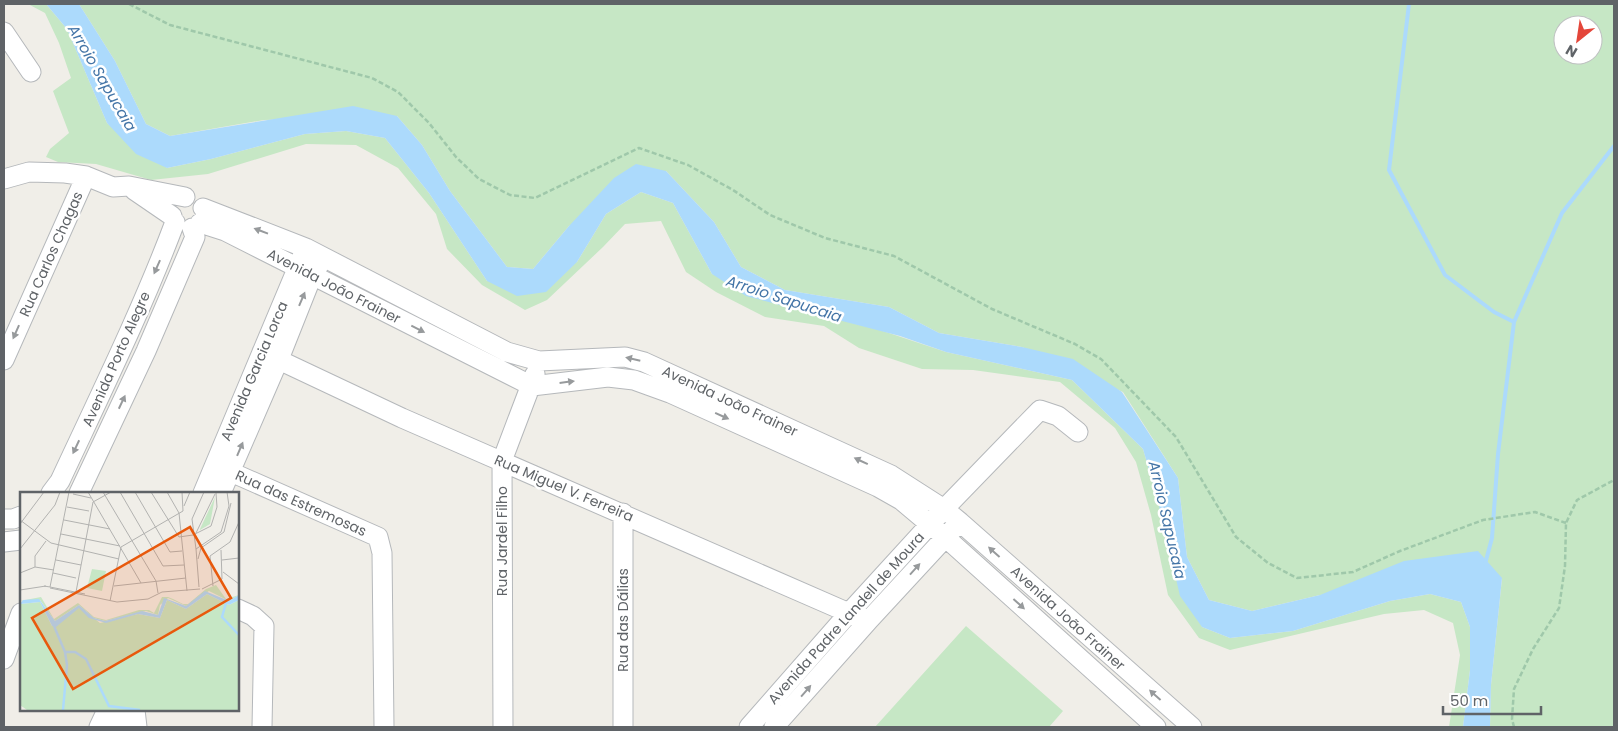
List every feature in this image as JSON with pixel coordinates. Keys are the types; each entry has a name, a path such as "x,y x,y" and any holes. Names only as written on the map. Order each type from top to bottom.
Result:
{"street":[{"path":"4,32 31,72"},
{"path":"4,179 29,172 65,173 86,176 113,186 129,186 185,197 174,205 189,220"},
{"name":"Rua Carlos Chagas","path":"4,360 86,176"},
{"path":"129,186 189,220"},
{"name":"Avenida João Frainer","path":"189,220 306,248 507,352 539,360 625,357 644,362 891,475 944,509 960,522 1184,725"},
{"name":"Avenida João Frainer","path":"189,220 225,231 532,386 608,377 634,380 670,393 878,487 901,500 937,531 1156,727"},
{"name":"Avenida Porto Alegre","path":"52,492 60,480 107,382 165,249 189,220"},
{"name":"Avenida Porto Alegre","path":"80,492 161,316 195,237 189,220"},
{"name":"Avenida Garcia Lorca","path":"205,492 223,468 279,359 305,271 306,248"},
{"name":"Avenida Garcia Lorca","path":"221,492 223,468 262,352 305,271 324,257"},
{"name":"Rua Miguel V. Ferreira","path":"262,352 402,418 849,613 869,620"},
{"name":"Rua Jardel Filho","path":"503,727 502,461 532,386 539,360"},
{"name":"Avenida Padre Landell de Moura","path":"774,727 869,620 937,531 944,509 1040,410 1058,416 1078,432"},
{"name":"Rua das Estremosas","path":"223,468 378,537 382,553 384,727"},
{"name":"Rua das Dálias","path":"623,513 623,727"},
{"path":"4,519 20,516"},
{"name":"Avenida Padre Landell de Moura","path":"749,727 849,613 937,531 960,522"},
{"path":"4,542 20,540"},
{"path":"239,609 253,616 264,626 262,727"},
{"path":"9,654 20,616"},
{"path":"99,727 107,711"},
{"path":"118,727 126,711"},
{"path":"134,711 137,727"}],"path":[{"path":"129,4 170,25 372,78 398,92 429,123 456,158 479,179 510,195 534,198 640,148 688,165 733,190 770,215 825,238 894,256 992,309 1075,344 1101,359 1176,437 1236,537 1268,563 1297,578 1353,572 1400,551 1483,520 1535,512 1566,523"},
{"path":"1514,727 1512,718 1514,689 1533,649 1559,608 1566,566 1566,523 1577,500 1614,480"}],"green space":[{"path":"28,4 46,4 67,29 107,123 167,168 211,159 305,134 346,131 385,138 429,193 487,281 577,262 606,214 641,192 673,203 712,274 946,352 1072,380 1143,449 1157,497 1202,627 1230,638 1293,631 1390,601 1430,594 1461,602 1470,627 1470,670 1463,727 1449,727 1460,655 1453,623 1424,610 1384,614 1230,650 1199,638 1168,595 1151,515 1136,462 1115,428 1060,382 973,370 922,369 859,348 824,326 765,317 716,292 686,272 661,221 625,224 547,300 525,310 482,285 447,249 436,214 398,168 356,145 306,144 208,174 151,180 96,164 58,162 46,157 50,149 69,133 53,91 71,78 59,43 45,13"},
{"path":"79,4 1614,4 1614,727 1490,727 1491,685 1502,578 1320,595 1252,611 1209,600 1187,557 1178,478 1123,392 1022,347 939,333 889,307 785,290 741,267 714,222 666,171 569,226 533,269 507,267 450,191 422,145 397,116 264,120 170,136 146,124 115,61"},
{"path":"966,626 1063,711 1049,727 875,727"}],"water":[{"name":"Arroio Sapucaia","path":"46,4 79,4 115,61 146,124 170,136 353,106 397,116 422,145 450,191 507,267 533,269 569,226 614,178 636,164 666,171 714,222 741,267 785,290 889,307 939,333 1022,347 1073,359 1122,392 1178,478 1187,557 1209,600 1252,611 1320,595 1404,561 1478,551 1502,578 1491,685 1490,727 1463,727 1470,670 1470,627 1461,602 1430,594 1390,601 1293,631 1230,638 1202,627 1180,596 1157,497 1143,449 1072,380 946,352 900,336 746,296 712,274 673,203 641,192 606,214 577,262 546,292 517,296 487,281 429,193 385,138 346,131 305,134 211,159 167,168 136,154 107,123 67,29"}],"waterway":[{"path":"1409,4 1389,170 1445,275 1494,312 1514,322"},
{"path":"1485,564 1492,538 1498,454 1514,322 1562,213 1614,146"}]}
